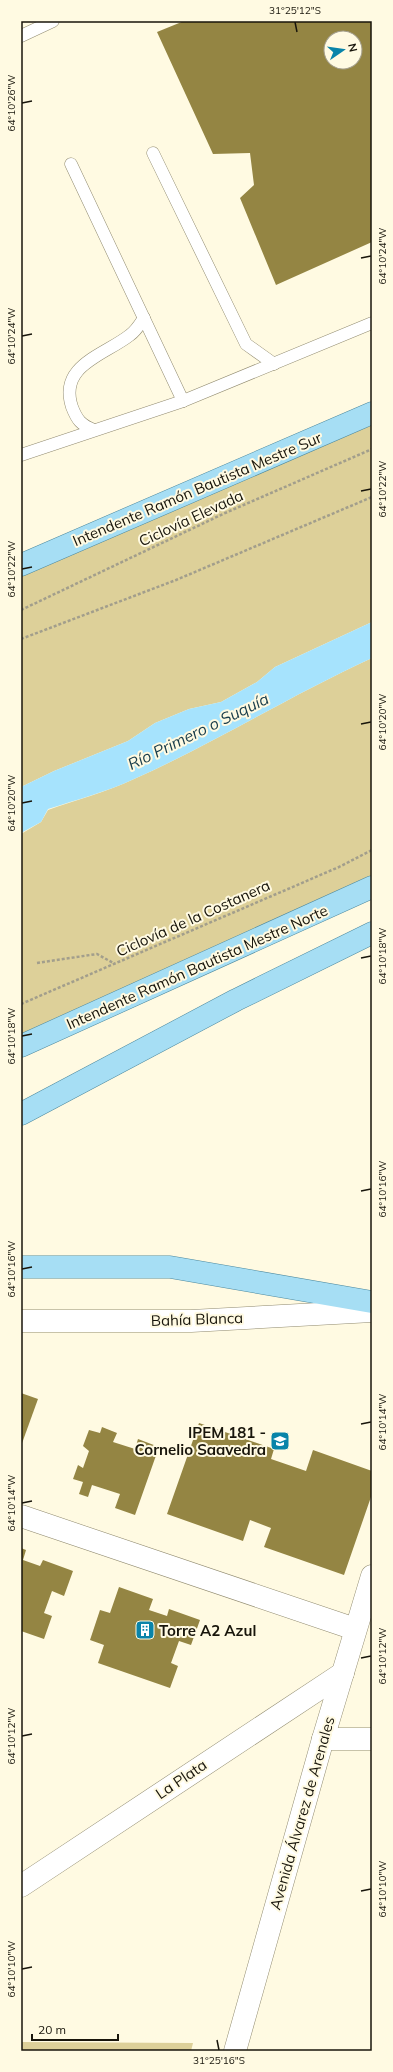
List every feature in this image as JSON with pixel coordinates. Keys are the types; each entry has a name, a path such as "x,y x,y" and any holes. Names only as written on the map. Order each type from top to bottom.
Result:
{"main road":[{"name":"Intendente Ramón Bautista Mestre Sur","path":"21,565 372,413"},
{"name":"Intendente Ramón Bautista Mestre Norte","path":"21,1046 372,887"},
{"path":"21,1114 236,1000 372,932"},
{"path":"21,1267 170,1267 372,1302"}],"street":[{"name":"Bahía Blanca","path":"21,1321 191,1321 372,1311"},
{"path":"21,1516 355,1629"},
{"name":"Avenida Álvarez de Arenales","path":"236,2051 323,1739 372,1576"},
{"name":"La Plata","path":"21,1886 343,1673"},
{"path":"323,1739 372,1739"}],"lane":[{"path":"21,36 53,21"},
{"path":"153,153 246,344 274,364"},
{"path":"71,164 183,401"},
{"path":"94,430 79,423 69,393 70,380 87,362 132,334 144,318"},
{"path":"21,455 183,401 372,323"}],"path":[{"name":"Ciclovía Elevada","path":"21,610 223,514 372,449"},
{"path":"21,639 176,580 372,497"},
{"name":"Ciclovía de la Costanera","path":"21,1004 116,964 372,850"},
{"path":"37,963 97,954 116,964"}],"shaded area":[{"path":"372,413 372,622 275,667 257,682 221,702 189,709 155,723 128,741 54,771 21,787 21,565"},
{"path":"372,658 372,887 21,1046 21,834 41,822 48,810 113,788 164,765 224,735 312,687"},
{"path":"21,2042 193,2043 191,2051 21,2051"}],"water":[{"name":"Río Primero o Suquía","path":"372,622 372,658 312,687 224,735 134,779 91,796 48,809 41,822 21,833 21,787 54,771 128,741 155,723 189,709 221,702 257,682 275,667"}],"building":[{"path":"184,21 372,21 372,242 276,285 240,198 254,185 250,153 213,154 157,32"},
{"path":"21,1393 38,1399 21,1446"},
{"path":"199,1423 274,1449 271,1459 306,1471 313,1450 372,1471 372,1494 344,1575 264,1547 271,1528 250,1520 243,1541 167,1514"},
{"path":"102,1427 117,1433 113,1442 135,1449 138,1439 159,1447 135,1515 115,1508 120,1494 92,1485 88,1497 79,1494 83,1482 73,1479 78,1465 83,1468 89,1451 83,1446 89,1430 100,1433"},
{"path":"21,1548 26,1550 23,1560 40,1566 43,1560 73,1571 64,1596 52,1591 44,1613 52,1616 44,1639 21,1631"},
{"name":"Torre A2 Azul","path":"119,1587 153,1599 149,1610 167,1616 169,1609 200,1620 191,1645 179,1641 171,1663 178,1666 170,1688 98,1663 104,1645 90,1640 100,1610 110,1613"}],"place":[{"name":"IPEM 181 - Cornelio Saavedra","path":"280,1441"},
{"name":"Torre A2 Azul","path":"145,1630"}]}
